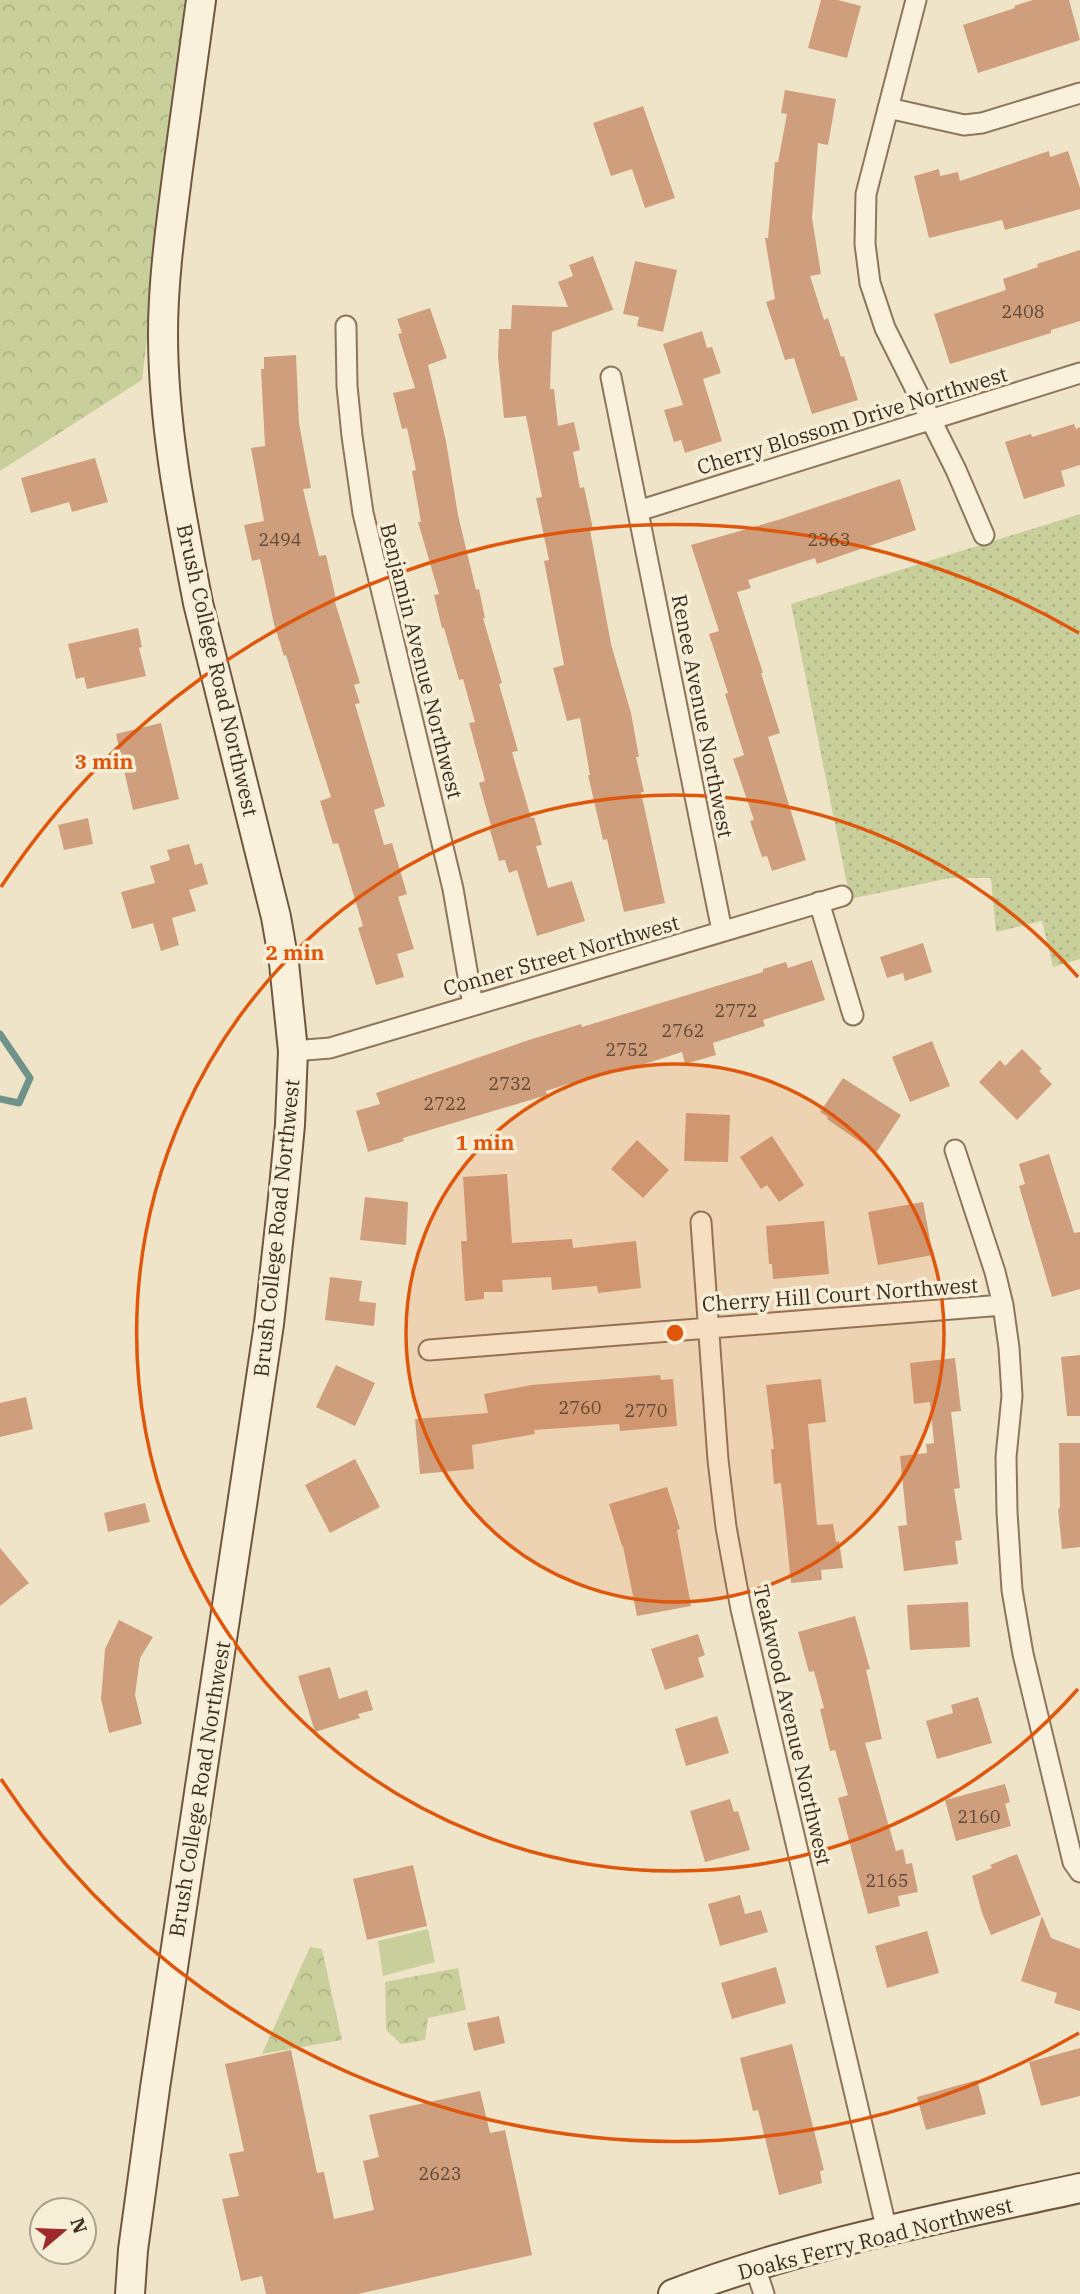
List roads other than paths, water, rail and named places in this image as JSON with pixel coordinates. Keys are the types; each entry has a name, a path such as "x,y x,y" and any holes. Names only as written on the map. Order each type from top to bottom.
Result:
{"street":[{"name":"Brush College Road Northwest","path":"130,2294 133,2250 158,2062 270,1324 290,1125 293,1051 276,916 198,603 188,552 171,448 165,383 163,311 169,240 201,0"},
{"path":"916,0 866,194 865,244 870,283 885,328 957,470 984,536"},
{"path":"888,108 964,125 982,123 1080,93"},
{"name":"Benjamin Avenue Northwest","path":"346,326 349,411 363,513 453,889 473,1004"},
{"name":"Cherry Blossom Drive Northwest","path":"638,511 1080,373"},
{"name":"Renee Avenue Northwest","path":"611,377 722,931"},
{"name":"Conner Street Northwest","path":"293,1051 330,1048 842,896"},
{"path":"819,902 853,1015"},
{"path":"956,1150 1003,1305 1012,1396 1006,1457 1012,1590 1023,1654 1073,1862 1080,1872"},
{"name":"Teakwood Avenue Northwest","path":"701,1222 719,1473 741,1609 887,2231"},
{"name":"Cherry Hill Court Northwest","path":"429,1350 1003,1305"},
{"name":"Doaks Ferry Road Northwest","path":"673,2294 755,2267 887,2231 1080,2188"},
{"path":"755,2267 764,2294"}],"waterway":[{"path":"0,1034 30,1078 19,1103 0,1099"}]}
